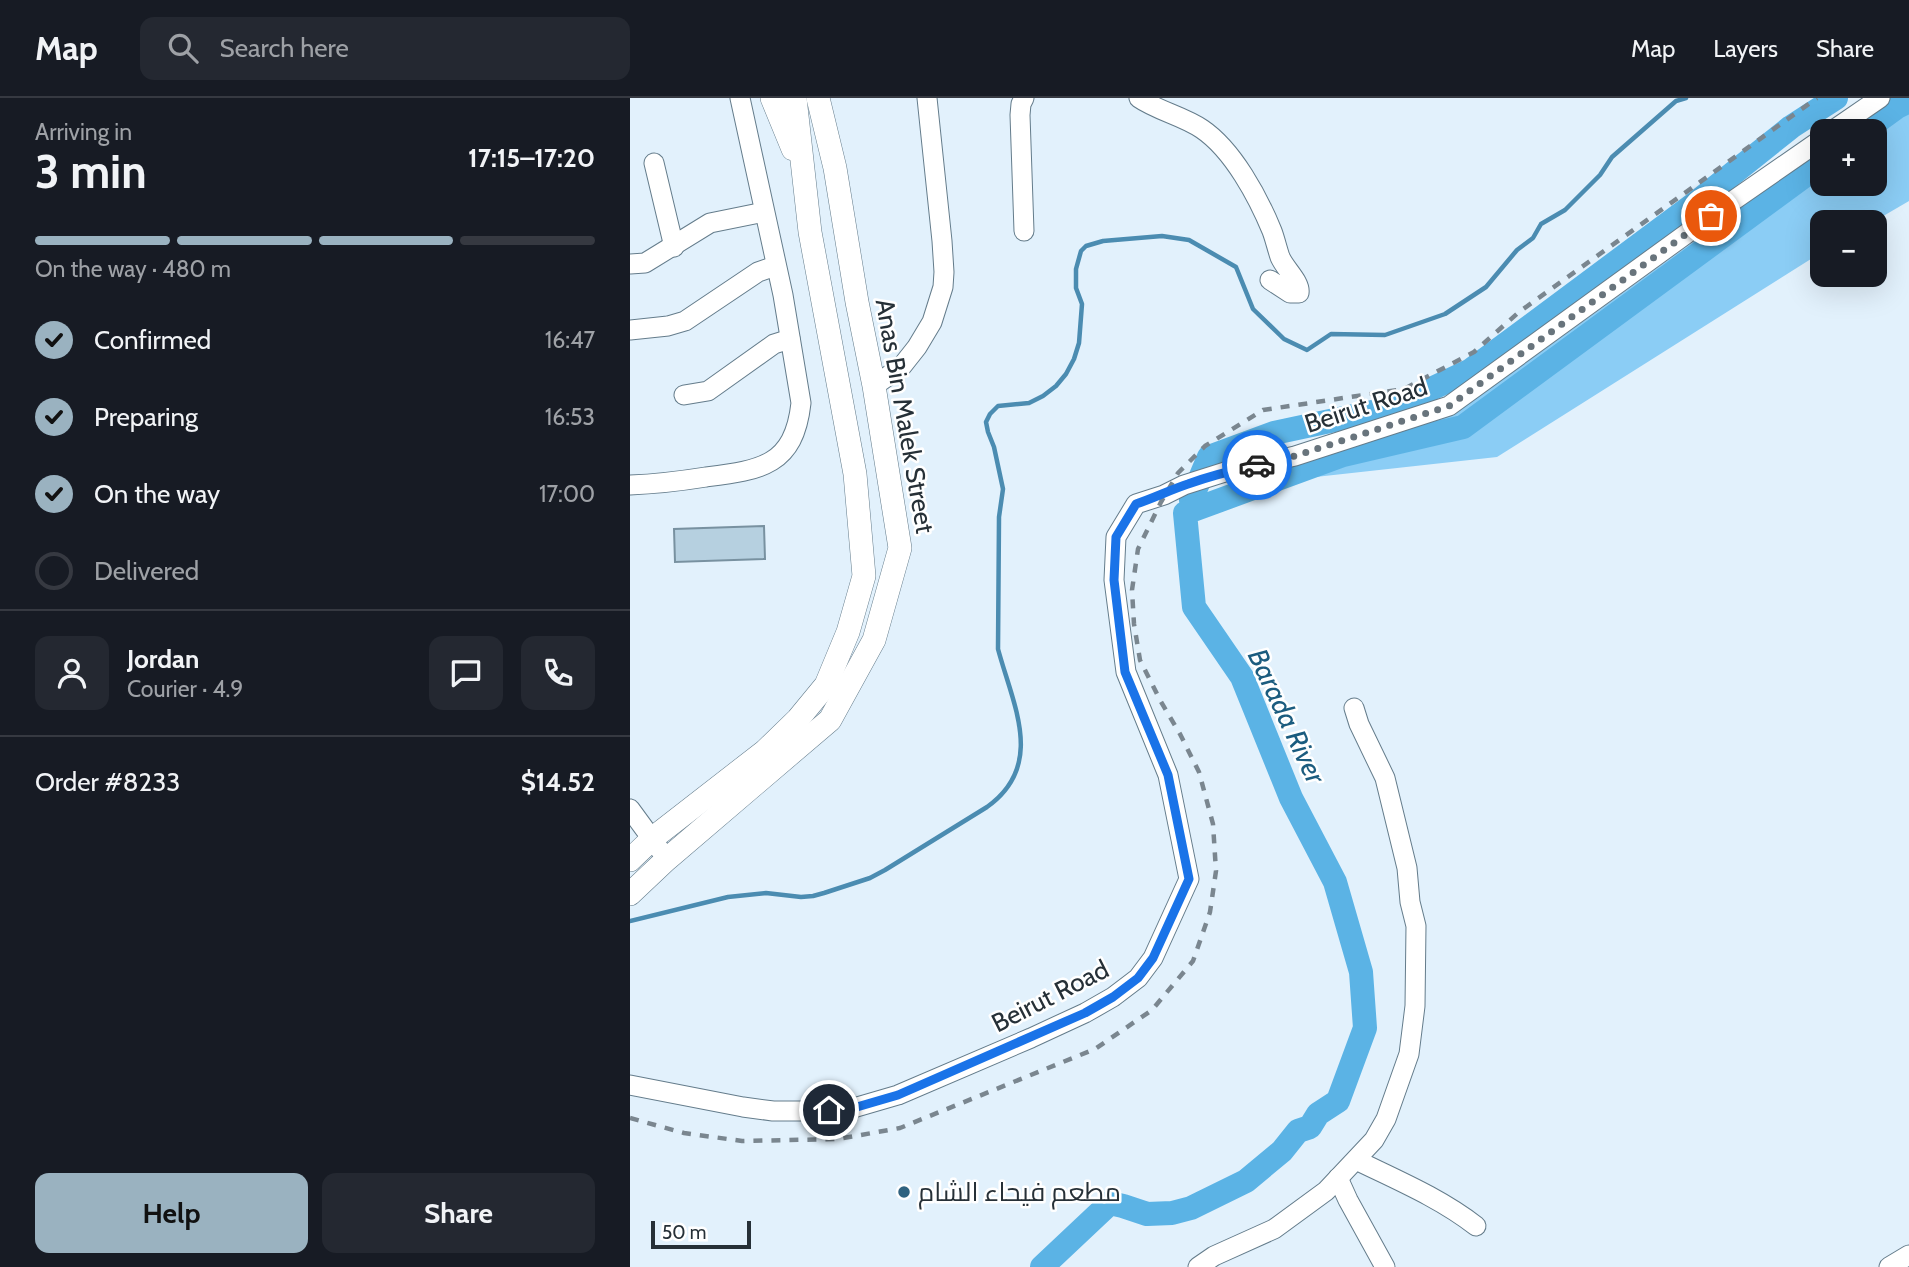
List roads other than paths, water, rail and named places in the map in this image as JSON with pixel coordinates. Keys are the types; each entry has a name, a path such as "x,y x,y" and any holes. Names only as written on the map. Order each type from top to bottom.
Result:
{"main road":[{"path":"772,98 803,172"},
{"path":"630,860 653,838 765,751 798,719 826,685 848,632 864,576 855,474 810,232 795,98"},
{"name":"Anas Bin Malek Street","path":"630,894 830,720 874,640 900,548 835,168 818,98"},
{"path":"830,98 835,168"}],"street":[{"path":"630,485 747,472 778,456 796,431 801,402 783,295 740,98"},
{"path":"874,386 902,366 917,347 932,322 943,287 942,242 927,98"},
{"path":"1024,98 1020,115 1024,231"},
{"path":"1139,98 1202,129 1231,158 1260,205 1280,257 1300,285 1299,293 1290,293 1270,280"},
{"path":"1849,119 1880,98"},
{"name":"Beirut Road","path":"630,1085 773,1111 850,1109 898,1095 1031,1038 1085,1013 1138,978 1153,958 1189,879 1168,775 1125,672 1114,580 1116,537 1136,504 1225,472 1295,456 1449,406 1810,147"},
{"path":"654,163 674,247"},
{"path":"630,264 645,263 710,223 764,212"},
{"path":"630,330 668,326 685,321 758,272 775,266"},
{"path":"684,394 708,391 774,344 790,339"},
{"path":"1198,1267 1214,1256 1274,1229 1326,1191 1374,1140 1386,1119 1409,1054 1415,1006 1416,926 1410,902 1404,851 1385,778 1354,708"},
{"path":"630,808 666,860"},
{"path":"1356,1160 1403,1181 1456,1210 1476,1226"},
{"path":"1338,1178 1385,1267"},
{"path":"1889,1267 1909,1255"}],"waterway":[{"path":"630,921 728,897 766,893 813,896 870,878 987,807 1005,790 1016,772 1020,733 1017,713 998,649 999,517 1003,489 986,422 998,406 1029,403 1056,386 1066,374 1079,343 1082,304 1076,288 1076,269 1081,251 1086,246 1103,241 1162,236 1189,240 1236,267 1253,309 1284,339 1307,350 1331,334 1385,335 1445,314 1486,287 1517,250 1533,238 1541,224 1565,210 1600,175 1612,157 1676,101 1686,98"},
{"path":"1191,500 1209,457 1274,433 1391,408 1471,370 1697,202 1791,127 1836,98"},
{"name":"Barada River","path":"1880,119 1909,101"},
{"name":"Barada River","path":"1042,1267 1110,1203 1147,1214 1172,1213 1191,1208 1246,1181 1282,1151 1298,1131 1310,1127 1318,1114 1338,1101 1365,1028 1361,972 1335,882 1291,798 1242,677 1194,607 1185,513 1343,455 1463,427 1810,172"}],"railway":[{"path":"630,1118 684,1133 742,1141 838,1139 900,1128 1095,1049 1152,1010 1193,961 1210,912 1216,871 1213,824 1199,772 1140,660 1134,624 1132,590 1138,549 1178,473 1205,446 1263,410 1404,389 1474,352 1519,312 1817,98"}],"place":[{"name":"مطعم فيحاء الشام","path":"904,1192"}]}
